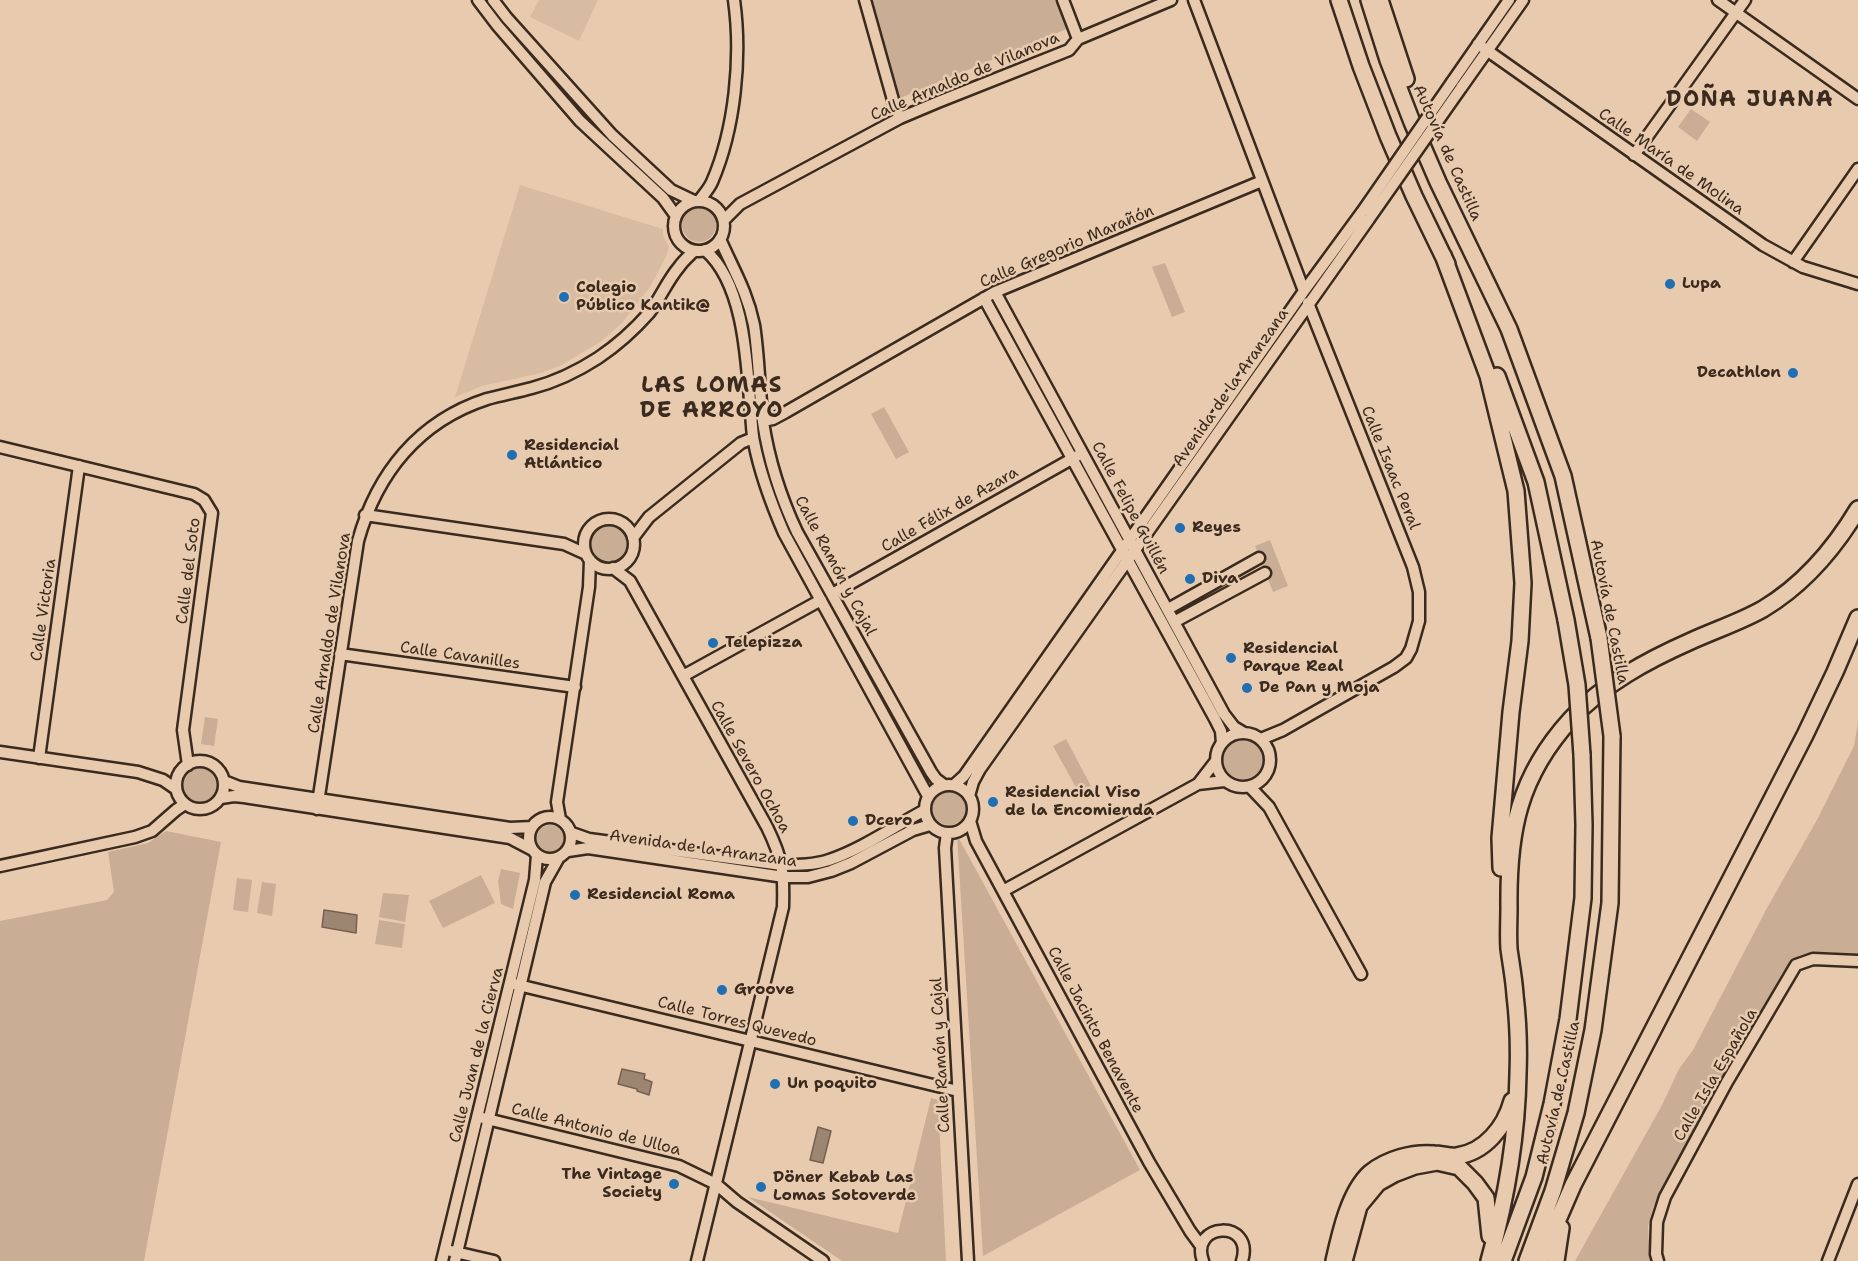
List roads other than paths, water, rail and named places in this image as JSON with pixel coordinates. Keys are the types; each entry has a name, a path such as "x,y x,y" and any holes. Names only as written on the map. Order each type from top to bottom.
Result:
{"highway":[{"name":"Autovía de Castilla","path":"1339,0 1388,136 1492,364 1536,482 1566,620 1577,686 1584,825 1582,898 1568,1019 1552,1104 1534,1177 1494,1259"},
{"name":"Autovía de Castilla","path":"1369,0 1388,60 1412,122 1438,182 1509,329 1563,476 1599,639 1612,736 1610,903 1593,1030 1576,1113 1553,1191 1527,1261"},
{"path":"1380,0 1402,70 1436,158 1509,329"},
{"path":"1443,255 1488,376 1516,491 1522,583 1520,641 1510,712 1500,838 1502,894 1516,996 1518,1075 1515,1130 1494,1259"},
{"path":"1509,948 1510,858 1520,802 1542,757 1572,717 1594,697 1658,656 1732,624 1762,609 1791,590 1813,570 1833,546 1858,509"},
{"path":"1540,1261 1563,1206 1585,1162 1805,735 1858,618"},
{"path":"1334,1261 1352,1198 1370,1173 1397,1158 1431,1153 1456,1156 1470,1152 1491,1140 1508,1116 1518,1075"},
{"path":"1344,1261 1359,1206 1378,1183 1404,1170 1437,1162 1459,1167 1486,1198 1494,1259"},
{"path":"1556,1261 1563,1220 1585,1162"}],"street":[{"path":"478,0 580,121 663,198 676,216"},
{"path":"493,0 612,135 671,190 715,207"},
{"path":"711,184 715,207 724,220 724,230 715,245 700,250 682,244 675,232 674,224 681,209 697,201 711,184 727,133 734,90 737,46 734,0"},
{"path":"865,0 900,118"},
{"path":"1063,0 1078,39"},
{"name":"Calle Arnaldo de Vilanova","path":"724,220 740,204 900,118 1069,51 1078,39 1171,0"},
{"path":"1194,0 1304,291"},
{"name":"Avenida de la Aranzana","path":"1483,47 1509,0"},
{"name":"Avenida de la Aranzana","path":"949,785 964,776 1308,303 1365,216 1483,47 1523,0"},
{"path":"1718,0 1858,99"},
{"path":"1634,155 1745,0"},
{"name":"Calle María de Molina","path":"1483,47 1763,245 1803,267 1858,284"},
{"path":"1793,262 1858,169"},
{"name":"Calle Gregorio Marañón","path":"764,422 786,412 995,291 1262,181"},
{"name":"Calle Arnaldo de Vilanova","path":"715,207 740,204"},
{"name":"Avenida de la Aranzana","path":"1133,544 1304,291 1365,216"},
{"name":"Calle Ramón y Cajal","path":"720,239 741,282 749,305 754,326 770,460 783,502 797,532 931,772 936,779 949,785"},
{"name":"Calle Arnaldo de Vilanova","path":"678,268 682,244"},
{"name":"Calle Arnaldo de Vilanova","path":"318,804 358,541 365,516 389,471 426,431 449,416 488,399 557,380 598,358 627,335 649,312 678,268 700,250"},
{"name":"Calle Ramón y Cajal","path":"700,250 718,264 737,307 742,330 753,438 759,467 772,505 784,532 928,796"},
{"name":"Calle Felipe Guillén","path":"995,291 1224,714 1234,727 1244,733"},
{"name":"Calle Felipe Guillén","path":"984,298 1215,719 1221,731 1222,742"},
{"name":"Calle Isaac Peral","path":"1283,730 1406,658 1419,621 1420,608 1413,567 1308,303"},
{"path":"633,538 649,517 741,443 753,438"},
{"name":"Calle del Soto","path":"0,447 194,494 204,500 212,513 183,730 183,738 192,763"},
{"name":"Calle Félix de Azara","path":"832,594 1083,453"},
{"name":"Calle Victoria","path":"39,758 79,466"},
{"path":"365,516 564,544 588,557 601,568 613,568 629,559 634,545 627,527 615,520 601,520 594,523 585,535 584,541 588,557 589,587 557,802 560,819"},
{"path":"622,523 649,517"},
{"path":"564,544 585,535"},
{"name":"Avenida de la Aranzana","path":"969,796 980,769 1125,554"},
{"path":"1168,609 1259,558"},
{"name":"Calle Severo Ochoa","path":"629,559 630,581"},
{"path":"589,587 601,568"},
{"name":"Calle Severo Ochoa","path":"613,568 630,581 767,827 779,850 783,871 783,908 697,1261"},
{"path":"1174,622 1265,573"},
{"path":"683,676 821,600"},
{"name":"Calle Cavanilles","path":"340,654 575,687"},
{"path":"1261,740 1283,730"},
{"path":"1269,752 1283,730"},
{"path":"1264,778 1250,787 1241,788 1224,781 1216,769 1215,762 1222,742 1235,734 1244,733 1253,735 1267,747 1270,764 1264,778 1269,807"},
{"path":"0,752 138,772 177,784"},
{"path":"1198,784 1215,762"},
{"path":"192,763 214,765 224,781 221,798 214,805 204,809 196,809 179,798 177,784 183,769 192,763"},
{"path":"224,781 239,787 318,804 510,838 534,852 550,860 558,859 568,851 572,842 572,834 568,825 560,819 548,817 539,820 529,834 534,852"},
{"path":"1003,891 1198,784 1224,781"},
{"path":"949,785 965,791 969,796 973,808 966,825 955,832 939,830 926,818 928,796 936,789 949,785"},
{"path":"1250,787 1269,807 1360,974"},
{"path":"221,798 234,796 510,828 532,827"},
{"path":"548,817 557,802"},
{"path":"0,866 135,837 152,831 185,804"},
{"name":"Avenida de la Aranzana","path":"568,851 588,848 783,871 828,861 845,854 925,810"},
{"name":"Calle Jacinto Benavente","path":"966,825 1149,1162 1190,1231 1204,1241"},
{"name":"Avenida de la Aranzana","path":"572,834 589,839 808,877 851,863 912,830 939,830"},
{"name":"Calle Ramón y Cajal","path":"939,830 945,848 968,1261"},
{"name":"Calle Juan de la Cierva","path":"456,1257 489,1119 515,984 535,879 534,852"},
{"name":"Calle Juan de la Cierva","path":"444,1256 477,1116 545,882 558,859"},
{"name":"Calle Isla Española","path":"1658,1261 1656,1254 1657,1222 1665,1197 1727,1082 1796,965 1813,959 1858,961"},
{"name":"Calle Torres Quevedo","path":"515,984 958,1091"},
{"name":"Calle Antonio de Ulloa","path":"477,1116 679,1166 716,1184 737,1202 823,1261"},
{"path":"1828,1261 1858,1184"},
{"path":"1203,1261 1201,1252 1204,1241 1216,1231 1223,1230 1236,1234 1244,1246 1242,1261"},
{"path":"444,1256 494,1261"}],"place":[{"name":"Lupa","path":"1670,284"},
{"name":"Colegio Público Kantik@","path":"564,297"},
{"name":"Decathlon","path":"1793,373"},
{"name":"Residencial Atlántico","path":"512,455"},
{"name":"Reyes","path":"1180,528"},
{"name":"Diva","path":"1190,579"},
{"name":"Telepizza","path":"713,643"},
{"name":"Residencial Parque Real","path":"1231,658"},
{"name":"De Pan y Moja","path":"1247,688"},
{"name":"Residencial Viso de la Encomienda","path":"993,802"},
{"name":"Dcero","path":"853,821"},
{"name":"Residencial Roma","path":"575,895"},
{"name":"Groove","path":"722,990"},
{"name":"Un poquito","path":"775,1084"},
{"name":"The Vintage Society","path":"674,1184"},
{"name":"Döner Kebab Las Lomas Sotoverde","path":"761,1187"}],"district":[{"name":"DOÑA JUANA","path":"1750,100"},
{"name":"LAS LOMAS DE ARROYO","path":"712,398"}]}
